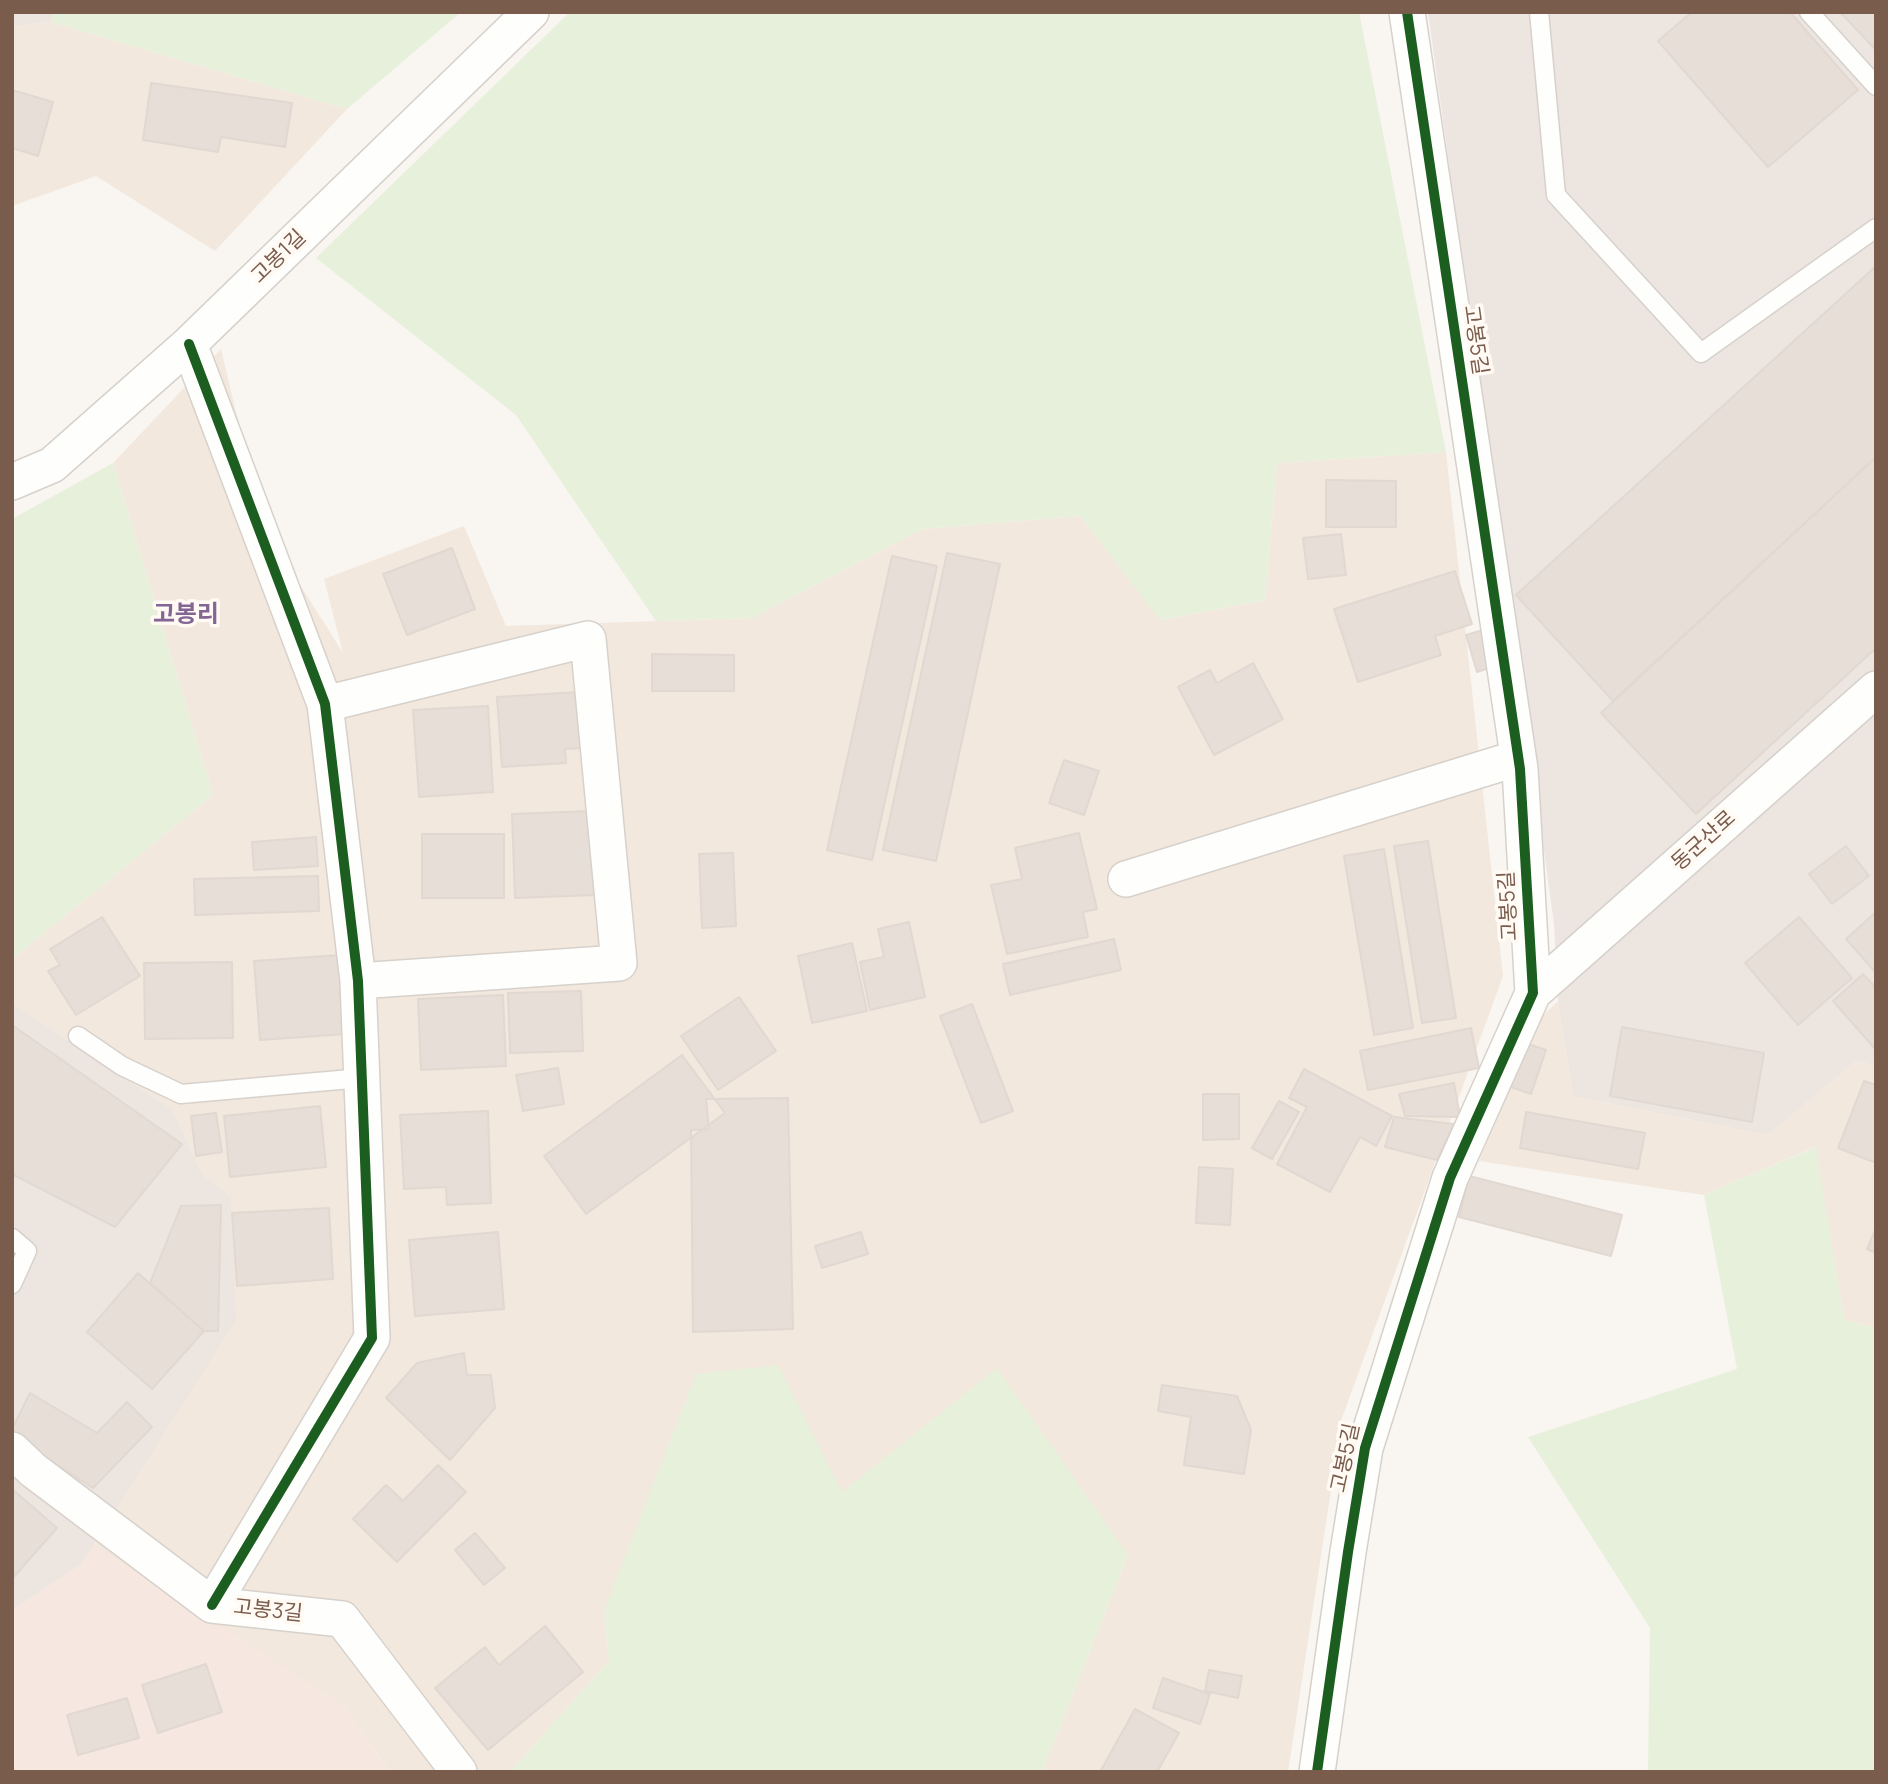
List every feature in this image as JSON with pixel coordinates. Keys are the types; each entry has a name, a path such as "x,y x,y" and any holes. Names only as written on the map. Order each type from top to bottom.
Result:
{"street":[{"name":"고봉1길","path":"12,482 52,465 190,344 531,12"},
{"name":"고봉5길","path":"1317,1772 1365,1447 1450,1178 1533,993 1518,758 1407,12"},
{"path":"190,344 326,704 358,981 372,1338 212,1605"},
{"path":"326,704 588,639 619,962 358,981"},
{"name":"동군산로","path":"1533,993 1876,688"},
{"path":"1126,878 1518,758"},
{"name":"고봉3길","path":"12,1450 33,1470 212,1605 342,1619 459,1772"}],"lane":[{"path":"1539,12 1556,195 1701,353 1876,228"},
{"path":"1809,12 1876,86"},
{"path":"78,1036 122,1066 181,1094 362,1078"},
{"path":"12,1238 27,1251 12,1284"}],"shaded area":[{"path":"12,12 51,12 51,22 12,26"},
{"path":"1428,12 1876,12 1876,1066 1856,1061 1768,1135 1573,1096 1558,1001 1554,924"},
{"path":"51,22 347,109 215,251 96,176 12,206 12,26"},
{"path":"221,349 263,526 343,653 324,579 464,526 506,626 752,618 922,529 1080,516 1161,620 1265,600 1277,463 1446,452 1503,976 1342,1418 1288,1772 1042,1772 1128,1555 842,1492 604,1611 609,1661 510,1772 390,1772 344,1706 81,1564 231,1196 202,1174 173,1110 12,1003 12,959 213,795 113,463"},
{"path":"1558,1001 1573,1096 1768,1135 1856,1061 1876,1066 1876,1328 1844,1320 1815,1147 1704,1195 1479,1161 1539,1019"},
{"path":"12,1003 173,1110 202,1174 231,1196 236,1320 81,1564 12,1610"},
{"path":"93,1544 344,1706 390,1772 12,1772 12,1605"}],"green space":[{"path":"51,12 461,12 347,109 51,22"},
{"path":"570,12 1359,12 1446,452 1277,463 1265,600 1160,620 1080,516 922,529 752,618 656,621 516,415 316,258"},
{"path":"113,463 213,795 12,959 12,519"},
{"path":"1816,1147 1844,1320 1876,1328 1876,1772 1648,1772 1650,1628 1528,1437 1737,1369 1704,1195"},
{"path":"778,1365 842,1492 997,1368 1128,1555 1042,1772 510,1772 609,1661 604,1611 696,1374"}],"building":[{"path":"1692,12 1790,12 1858,90 1768,167 1658,41"},
{"path":"1840,12 1876,12 1876,50"},
{"path":"151,83 292,103 285,147 221,137 218,152 143,140"},
{"path":"12,90 53,102 38,156 12,148"},
{"path":"1876,266 1876,457 1613,701 1516,595"},
{"path":"1876,457 1876,648 1696,814 1601,713"},
{"path":"1326,480 1396,481 1396,527 1326,527"},
{"path":"1341,534 1346,575 1308,579 1303,538"},
{"path":"452,548 475,609 407,635 383,574"},
{"path":"947,553 1000,564 936,861 883,850"},
{"path":"892,556 937,566 872,860 827,850"},
{"path":"1455,571 1472,624 1435,636 1441,655 1358,682 1334,609"},
{"path":"1486,629 1498,665 1477,672 1466,635"},
{"path":"652,654 734,655 734,691 652,691"},
{"path":"1253,663 1283,719 1214,755 1178,687 1210,670 1217,683"},
{"path":"579,692 583,748 565,749 566,763 502,767 497,697"},
{"path":"488,706 493,792 419,797 413,710"},
{"path":"1064,760 1099,771 1084,815 1049,803"},
{"path":"593,811 596,895 515,898 512,814"},
{"path":"1079,833 1097,909 1083,912 1088,937 1007,954 991,885 1022,879 1015,848"},
{"path":"422,834 504,834 504,898 422,898"},
{"path":"316,837 318,866 254,870 252,842"},
{"path":"1428,841 1456,1018 1422,1023 1394,846"},
{"path":"1846,846 1869,876 1832,904 1809,874"},
{"path":"1384,849 1413,1028 1374,1035 1344,856"},
{"path":"733,853 736,926 702,928 699,854"},
{"path":"318,876 319,911 195,915 194,879"},
{"path":"1876,912 1876,973 1846,939"},
{"path":"102,917 140,976 76,1015 48,971 60,965 50,949"},
{"path":"1799,917 1852,978 1798,1025 1745,963"},
{"path":"909,922 925,997 870,1010 860,962 884,957 878,929"},
{"path":"1114,939 1121,970 1010,995 1003,964"},
{"path":"852,943 867,1011 812,1023 798,956"},
{"path":"340,955 346,1034 260,1040 254,961"},
{"path":"232,962 233,1038 145,1039 144,963"},
{"path":"1863,974 1876,988 1876,1050 1833,1001"},
{"path":"581,991 583,1051 510,1053 508,993"},
{"path":"503,995 506,1066 421,1070 418,999"},
{"path":"739,997 776,1051 718,1090 681,1036"},
{"path":"972,1004 1013,1111 981,1123 940,1016"},
{"path":"12,1025 182,1144 115,1227 12,1174"},
{"path":"1622,1027 1764,1053 1752,1122 1610,1096"},
{"path":"1471,1028 1479,1068 1368,1090 1360,1051"},
{"path":"1525,1043 1546,1050 1531,1094 1511,1087"},
{"path":"682,1055 725,1113 586,1214 544,1156"},
{"path":"558,1068 564,1104 523,1111 516,1075"},
{"path":"1304,1069 1392,1116 1376,1146 1360,1137 1330,1192 1277,1164 1307,1107 1289,1098"},
{"path":"1864,1081 1876,1085 1876,1163 1838,1148"},
{"path":"1454,1083 1460,1117 1405,1116 1399,1094"},
{"path":"1203,1094 1239,1094 1239,1139 1203,1140"},
{"path":"788,1098 793,1329 693,1332 691,1130 709,1129 706,1099"},
{"path":"1279,1101 1299,1112 1272,1159 1252,1148"},
{"path":"320,1106 326,1167 230,1177 224,1116"},
{"path":"488,1111 491,1203 447,1205 446,1187 404,1189 400,1115"},
{"path":"1526,1112 1645,1133 1638,1169 1520,1148"},
{"path":"216,1113 222,1152 196,1156 191,1116"},
{"path":"1394,1117 1454,1124 1437,1160 1385,1147"},
{"path":"1199,1167 1233,1169 1230,1225 1196,1223"},
{"path":"1469,1176 1622,1215 1611,1256 1459,1217"},
{"path":"221,1205 218,1331 204,1331 150,1283 181,1206"},
{"path":"329,1208 333,1279 237,1286 232,1213"},
{"path":"1876,1228 1876,1253 1867,1249"},
{"path":"498,1232 504,1309 415,1316 409,1240"},
{"path":"861,1232 868,1254 822,1268 815,1246"},
{"path":"138,1273 204,1331 152,1389 87,1332"},
{"path":"464,1353 467,1375 491,1375 495,1408 450,1460 386,1398 417,1363"},
{"path":"1162,1385 1237,1396 1251,1430 1244,1474 1184,1465 1191,1417 1158,1411"},
{"path":"30,1393 97,1433 127,1402 152,1427 93,1488 12,1436 12,1429"},
{"path":"438,1465 466,1492 397,1562 353,1519 386,1485 403,1501"},
{"path":"12,1489 57,1528 12,1579"},
{"path":"475,1533 505,1568 484,1585 455,1550"},
{"path":"545,1626 583,1672 488,1750 435,1688 485,1647 499,1665"},
{"path":"206,1664 222,1712 158,1733 142,1685"},
{"path":"1209,1670 1242,1676 1238,1698 1205,1691"},
{"path":"1163,1678 1210,1694 1200,1724 1153,1708"},
{"path":"127,1698 139,1738 78,1755 67,1715"},
{"path":"1135,1709 1179,1733 1157,1772 1100,1772"}],"cycle path":[{"path":"1317,1772 1365,1448 1450,1178 1533,993 1520,769 1407,12"},
{"path":"189,344 325,704 358,981 372,1338 212,1605"}],"district":[{"name":"고봉리","path":"186,615"}]}
